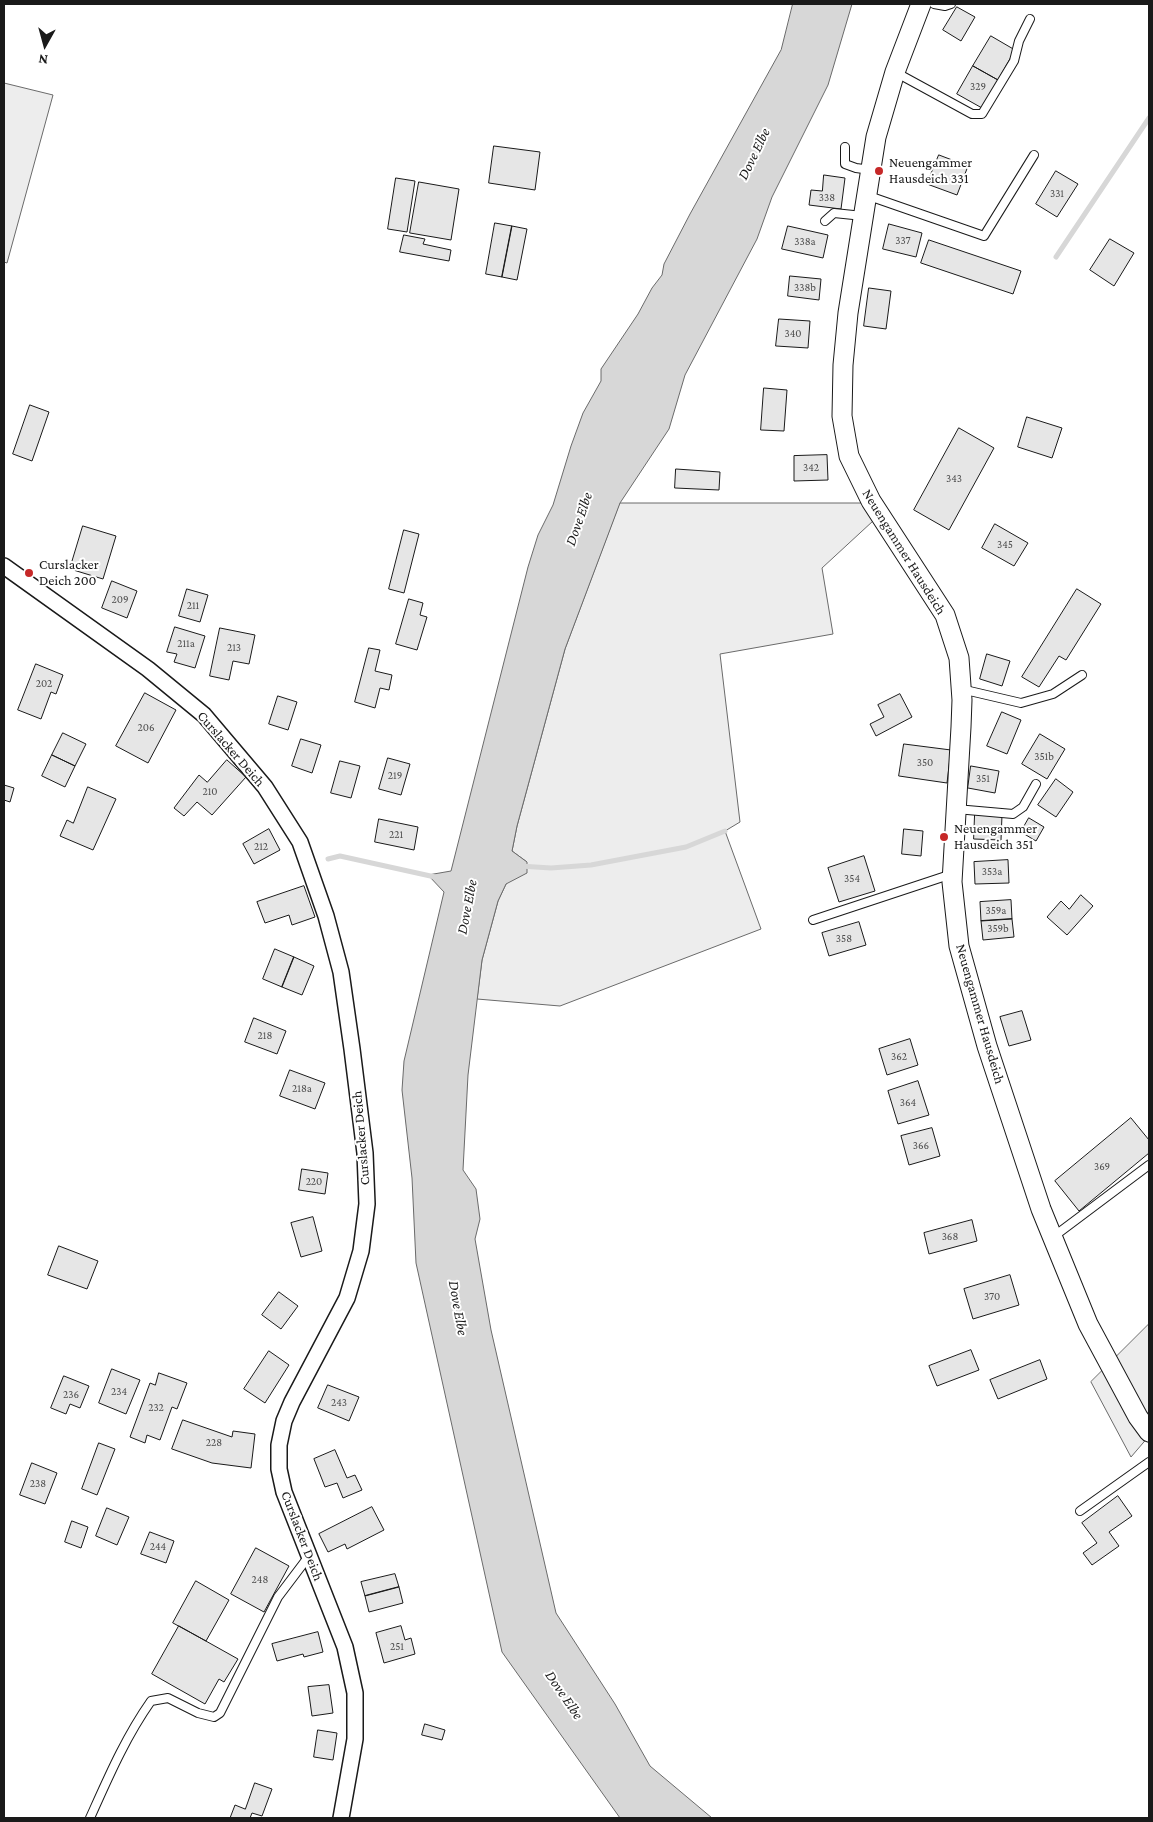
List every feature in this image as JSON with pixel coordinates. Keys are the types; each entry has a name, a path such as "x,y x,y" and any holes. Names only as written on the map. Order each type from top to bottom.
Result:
{"street":[{"name":"Neuengammer Hausdeich","path":"921,4 895,72 876,137 848,313 843,365 842,416 849,456 871,501 944,614 959,658 961,727 952,874 959,946 986,1046 1041,1208 1088,1324 1138,1417 1149,1432"},
{"name":"Curslacker Deich","path":"4,566 148,669 204,715 264,787 300,842 326,916 341,972 352,1049 365,1153 367,1204 361,1251 347,1298 292,1402 284,1421 279,1445 279,1469 284,1492 345,1647 355,1694 355,1739 341,1818"}],"lane":[{"path":"934,4 945,6 951,4"},
{"path":"895,72 972,114 982,114 1014,61 1019,41 1030,18"},
{"path":"845,147 845,164 870,170"},
{"path":"866,195 984,236 1034,155"},
{"path":"825,221 834,213 863,216"},
{"path":"961,689 1021,703 1053,694 1082,675"},
{"path":"956,809 1013,814 1023,807 1036,784"},
{"path":"813,920 952,874"},
{"path":"1053,1237 1149,1165"},
{"path":"1080,1511 1149,1462"},
{"path":"90,1818 113,1766 139,1718 151,1701 168,1698 198,1713 214,1717 220,1714 278,1597 309,1556"}],"shaded area":[{"path":"4,83 53,95 7,263 4,262"},
{"path":"620,503 862,503 873,521 822,568 833,634 720,654 740,822 725,831 761,929 560,1006 477,999 482,960 498,901 506,884 527,862 512,851 517,826 565,649"},
{"path":"1149,1324 1149,1436 1131,1457 1091,1382"}],"water":[{"name":"Dove Elbe","path":"793,4 852,4 828,85 772,197 757,239 685,375 669,429 620,503 565,649 517,826 512,851 527,862 527,873 506,884 498,901 482,960 468,1075 463,1170 476,1189 480,1219 475,1239 491,1330 556,1613 615,1704 650,1766 712,1818 620,1818 502,1652 416,1263 412,1178 402,1090 404,1061 444,892 428,875 451,871 528,567 538,535 553,505 583,413 601,381 601,369 662,275 664,264 690,214 781,50"}],"building":[{"path":"957,7 975,17 961,41 943,30"},
{"path":"991,36 1015,50 998,80 973,66"},
{"path":"973,66 998,80 982,108 957,94"},
{"path":"494,146 540,152 535,190 489,183"},
{"path":"939,155 968,166 957,195 927,184"},
{"path":"1056,171 1078,184 1057,217 1036,204"},
{"path":"824,175 845,178 841,209 809,205 811,190 822,191"},
{"path":"396,178 415,181 407,232 388,229"},
{"path":"419,182 459,189 451,240 410,233"},
{"path":"495,223 512,226 502,277 486,274"},
{"path":"889,224 922,233 916,257 883,249"},
{"path":"512,226 527,229 517,280 502,277"},
{"path":"788,226 828,235 823,258 782,249"},
{"path":"404,235 425,239 423,244 451,250 449,261 400,252"},
{"path":"1110,239 1134,253 1114,286 1090,270"},
{"path":"929,240 1021,271 1013,294 921,263"},
{"path":"790,276 821,279 819,300 788,296"},
{"path":"869,288 891,291 886,329 864,326"},
{"path":"779,319 810,321 808,348 776,346"},
{"path":"764,388 787,390 784,431 761,430"},
{"path":"30,405 49,412 32,461 13,454"},
{"path":"1027,417 1062,428 1052,458 1018,447"},
{"path":"959,428 994,448 949,530 914,510"},
{"path":"827,455 828,480 794,481 794,456"},
{"path":"676,469 720,472 719,490 675,488"},
{"path":"995,524 1028,543 1014,566 982,548"},
{"path":"83,526 116,536 103,579 70,569"},
{"path":"404,530 419,534 404,593 389,589"},
{"path":"112,581 137,591 127,618 102,608"},
{"path":"187,589 208,595 200,622 179,616"},
{"path":"1077,589 1101,604 1066,660 1059,656 1039,687 1022,677"},
{"path":"409,599 423,603 420,615 427,617 417,650 396,644"},
{"path":"175,627 205,636 195,668 174,662 177,654 167,652"},
{"path":"220,628 255,635 249,664 233,661 229,680 210,676"},
{"path":"369,648 380,650 375,671 392,675 389,690 380,688 375,708 355,702"},
{"path":"987,654 1010,661 1002,686 980,679"},
{"path":"36,664 63,675 56,694 51,692 41,719 18,710"},
{"path":"145,693 176,710 148,763 116,746"},
{"path":"900,694 912,717 876,736 870,724 884,717 878,705"},
{"path":"278,696 297,702 288,730 269,724"},
{"path":"1002,712 1021,720 1007,754 987,746"},
{"path":"63,733 86,744 75,766 52,755"},
{"path":"1040,734 1065,749 1047,779 1022,764"},
{"path":"301,739 321,745 312,773 292,766"},
{"path":"904,744 951,750 947,783 899,776"},
{"path":"52,755 75,766 65,787 42,776"},
{"path":"388,758 410,764 401,795 379,789"},
{"path":"227,760 246,777 212,815 197,802 184,816 174,808 199,775 207,782"},
{"path":"340,761 360,766 351,798 331,793"},
{"path":"971,766 999,771 995,793 968,788"},
{"path":"1056,779 1073,792 1056,817 1038,805"},
{"path":"4,785 14,788 10,802 4,800"},
{"path":"88,787 116,799 93,850 60,836 67,820 73,823"},
{"path":"975,814 1002,815 1001,840 974,839"},
{"path":"1029,818 1044,827 1036,841 1021,832"},
{"path":"379,819 418,827 414,850 375,842"},
{"path":"269,829 280,850 254,864 243,844"},
{"path":"904,829 923,831 921,856 902,854"},
{"path":"864,856 875,891 839,902 828,868"},
{"path":"1008,860 1009,883 975,884 974,862"},
{"path":"304,886 315,917 292,925 289,915 265,923 257,902"},
{"path":"1081,895 1093,906 1067,935 1047,917 1061,901 1069,909"},
{"path":"1011,900 1012,919 981,921 980,902"},
{"path":"1012,919 1014,937 983,940 981,921"},
{"path":"859,922 866,945 829,956 822,933"},
{"path":"275,949 294,957 282,987 263,979"},
{"path":"294,957 314,966 302,995 282,987"},
{"path":"1022,1011 1031,1040 1009,1046 1000,1017"},
{"path":"254,1018 286,1031 277,1054 245,1042"},
{"path":"910,1039 918,1065 887,1075 879,1049"},
{"path":"290,1070 325,1083 315,1109 280,1096"},
{"path":"918,1081 929,1115 898,1124 888,1091"},
{"path":"1131,1118 1149,1140 1149,1153 1079,1211 1055,1181"},
{"path":"932,1128 940,1156 909,1165 901,1136"},
{"path":"302,1169 328,1173 325,1194 299,1190"},
{"path":"313,1217 322,1251 301,1257 291,1223"},
{"path":"972,1220 977,1241 929,1254 924,1233"},
{"path":"59,1246 98,1261 87,1289 48,1275"},
{"path":"1010,1275 1019,1305 973,1319 964,1289"},
{"path":"279,1292 298,1306 281,1329 262,1315"},
{"path":"971,1350 979,1370 937,1386 929,1366"},
{"path":"269,1351 289,1365 265,1403 244,1389"},
{"path":"1040,1360 1047,1379 998,1399 990,1380"},
{"path":"112,1369 140,1380 126,1414 99,1403"},
{"path":"159,1373 187,1383 177,1409 172,1407 160,1440 147,1435 145,1443 130,1437 150,1383 155,1385"},
{"path":"64,1376 89,1386 80,1408 70,1404 66,1414 51,1408"},
{"path":"328,1385 359,1397 349,1421 318,1408"},
{"path":"183,1420 232,1437 233,1431 255,1434 251,1468 212,1463 172,1449"},
{"path":"99,1443 115,1449 97,1495 82,1489"},
{"path":"335,1450 347,1478 355,1475 362,1490 343,1498 337,1483 325,1487 314,1459"},
{"path":"32,1463 57,1473 45,1504 20,1495"},
{"path":"1118,1496 1132,1516 1109,1532 1119,1546 1092,1565 1083,1553 1097,1543 1082,1523"},
{"path":"372,1507 384,1530 347,1549 345,1544 328,1552 319,1534"},
{"path":"107,1508 129,1517 117,1545 96,1536"},
{"path":"72,1521 88,1527 81,1548 65,1542"},
{"path":"150,1532 174,1541 166,1563 141,1554"},
{"path":"256,1548 289,1566 264,1612 231,1594"},
{"path":"395,1574 399,1587 365,1596 361,1582"},
{"path":"196,1581 229,1600 206,1641 173,1623"},
{"path":"399,1587 403,1603 369,1612 365,1596"},
{"path":"179,1626 238,1659 224,1682 219,1679 205,1704 152,1674"},
{"path":"401,1626 405,1640 411,1638 415,1654 384,1663 376,1633"},
{"path":"318,1632 323,1652 304,1657 303,1654 277,1661 272,1644"},
{"path":"329,1685 333,1713 312,1716 308,1687"},
{"path":"425,1724 445,1730 442,1740 422,1735"},
{"path":"318,1730 337,1733 333,1760 314,1757"},
{"path":"255,1783 272,1789 262,1816 252,1813 250,1818 230,1818 235,1805 245,1809"}],"waterway":[{"path":"1056,257 1149,118"},
{"path":"520,866 551,868 591,865 686,847 725,831"},
{"path":"328,859 340,856 435,877"}],"place":[{"name":"Neuengammer Hausdeich 331","path":"879,171"},
{"name":"Curslacker Deich 200","path":"29,573"},
{"name":"Neuengammer Hausdeich 351","path":"944,837"}]}
